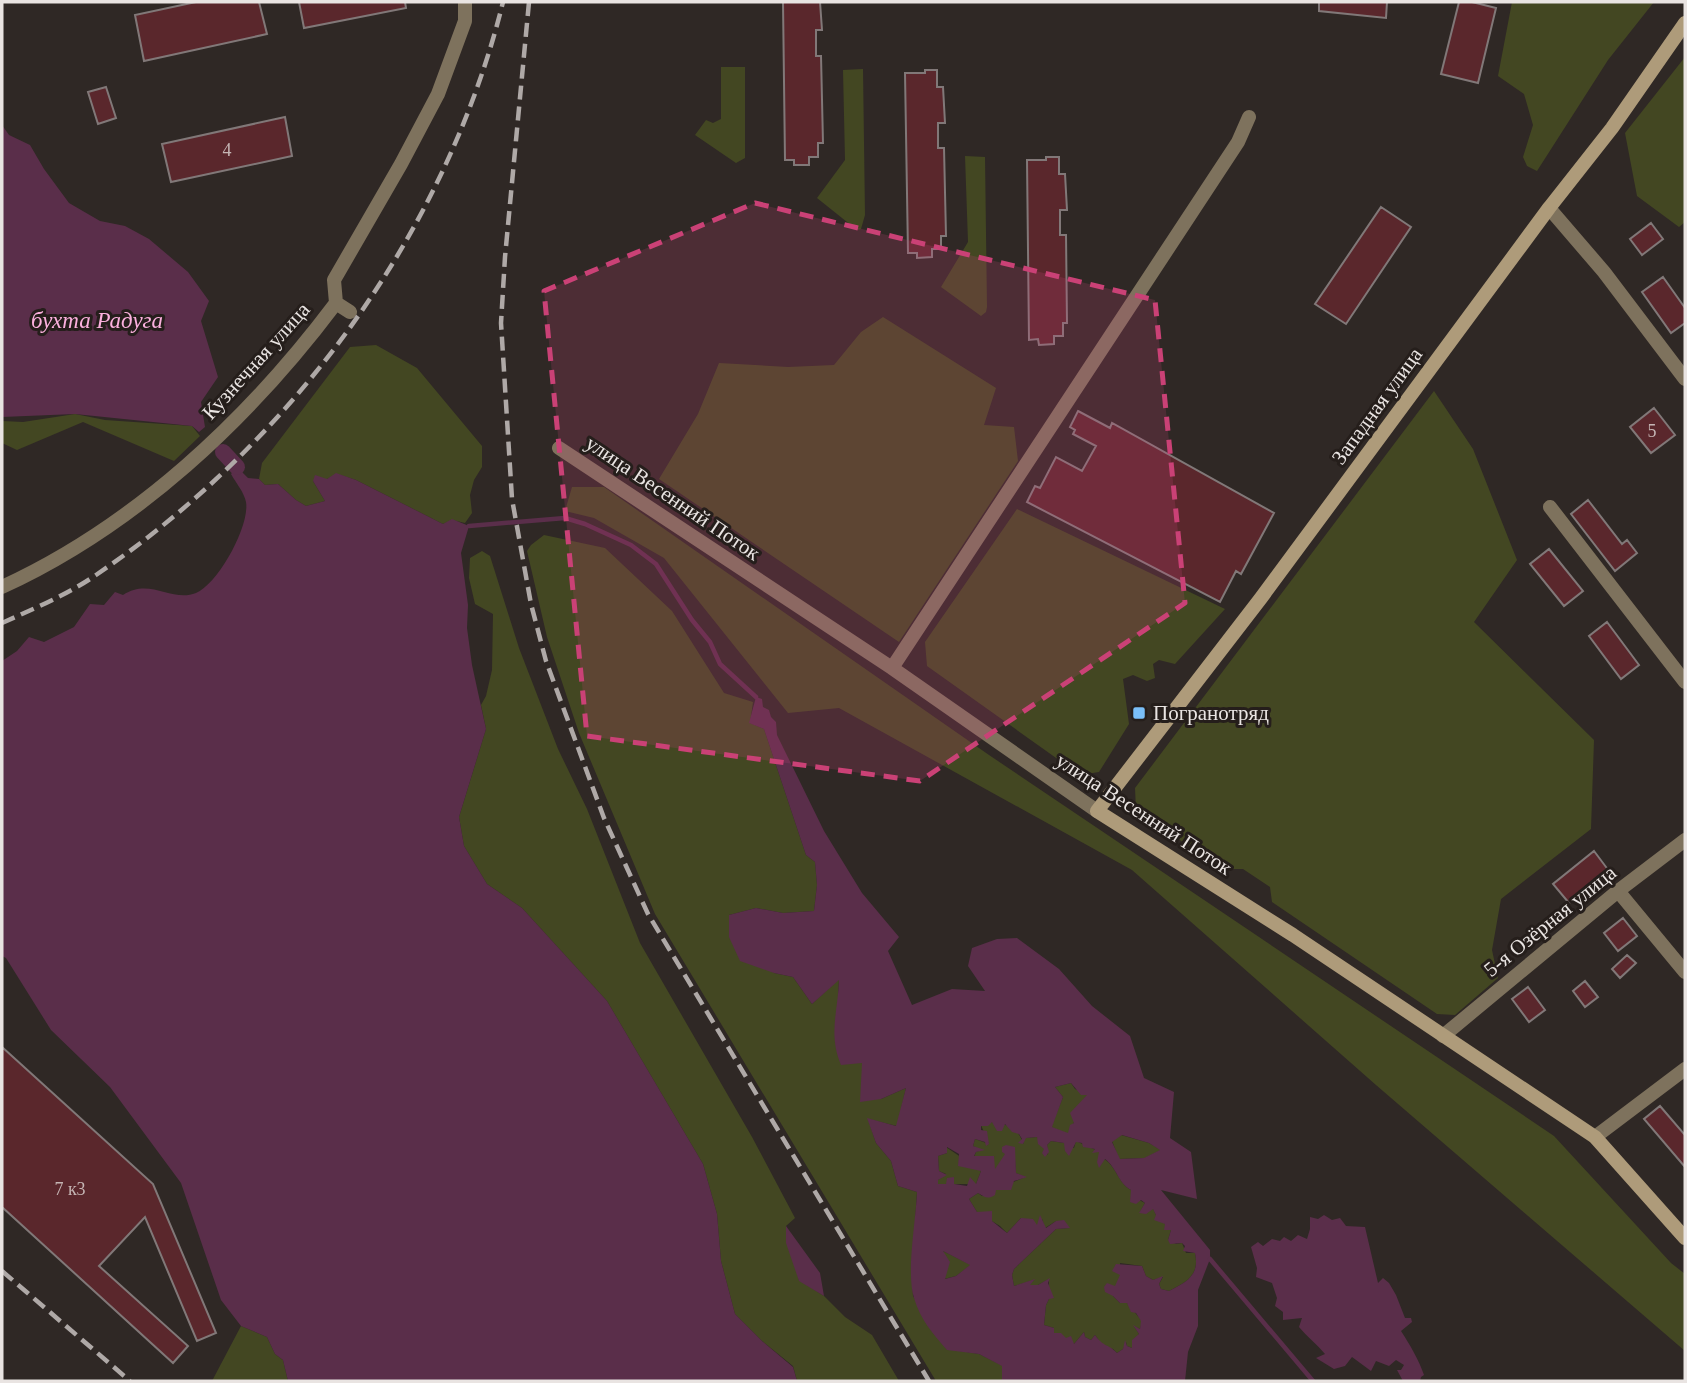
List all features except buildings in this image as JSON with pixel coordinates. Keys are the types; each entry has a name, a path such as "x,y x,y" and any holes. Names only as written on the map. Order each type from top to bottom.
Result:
{"street":[{"name":"Кузнечная улица","path":"2,587 62,557 110,526 156,491 262,392 306,342 336,303 334,280 438,94 464,21 465,2"},
{"name":"Западная улица","path":"1097,811 1261,598 1549,208 1612,128 1685,23"},
{"path":"892,668 1238,142 1249,117"},
{"path":"1549,208 1595,262 1685,379"},
{"path":"336,303 350,312"},
{"name":"улица Весенний Поток","path":"559,447 892,668 1097,811 1293,935 1595,1137 1685,1238"},
{"path":"1550,507 1685,682"},
{"name":"5-я Озёрная улица","path":"1443,1036 1618,891 1685,840"},
{"path":"1618,891 1685,972"},
{"path":"1595,1137 1685,1069"}],"highlighted area":[{"path":"755,203 1155,300 1185,603 920,781 587,736 544,291"}],"green space":[{"path":"1512,2 1654,2 1608,60 1537,171 1527,166 1523,157 1533,125 1524,94 1498,76"},
{"path":"1685,57 1685,222 1679,227 1637,196 1625,133"},
{"path":"721,67 745,67 745,158 736,163 695,135 706,120 713,123 721,119"},
{"path":"863,69 865,215 861,229 857,230 817,198 845,160 843,70"},
{"path":"965,156 985,157 987,307 981,316 941,287 968,242"},
{"path":"883,317 996,388 984,425 1014,427 1018,461 899,642 659,479 698,414 719,363 788,367 834,365 861,332"},
{"path":"376,345 417,368 482,446 482,467 474,480 470,495 472,513 465,523 452,520 443,524 356,480 337,474 313,481 325,501 306,506 278,484 265,485 259,479 262,463 350,347"},
{"path":"1434,391 1473,449 1517,560 1474,622 1594,740 1591,829 1501,899 1492,950 1498,978 1455,1015 1437,1014 1272,902 1270,887 1243,869 1222,869 1136,810 1135,788"},
{"path":"75,414 105,420 192,426 200,436 174,461 83,422 17,450 2,443 2,421 23,422"},
{"path":"572,487 604,487 989,755 1554,1136 1671,1263 1685,1274 1685,1351 1132,870 839,708 788,713 664,558 594,518 565,511"},
{"path":"1017,509 1225,609 1175,664 1159,660 1153,664 1155,678 1147,681 1133,675 1123,679 1129,724 1099,772 1080,775 927,666 925,642"},
{"path":"544,535 605,548 672,611 724,693 753,702 750,723 764,729 806,855 815,862 817,885 814,911 783,913 756,908 729,915 774,973 793,977 812,1004 839,979 838,1001 862,1062 881,1099 906,1088 897,1126 868,1119 876,1143 891,1161 898,1186 917,1192 913,1296 947,1349 979,1354 1003,1366 1002,1381 936,1381 655,914 579,733 547,637 527,551"},
{"path":"482,551 490,556 519,648 558,749 587,809 640,943 752,1137 795,1218 786,1226 799,1280 824,1296 845,1317 872,1335 899,1381 797,1381 793,1366 735,1314 721,1261 717,1214 703,1164 607,1001 522,908 487,884 464,846 459,817 486,729 481,705 492,670 493,614 475,604 469,578 470,558"},
{"path":"1071,1083 1075,1089 1088,1095 1068,1134 1051,1127 1063,1097 1055,1087"},
{"path":"992,1122 1012,1128 1019,1134 1023,1144 1025,1138 1037,1137 1048,1155 1047,1145 1051,1141 1074,1148 1076,1141 1100,1152 1099,1167 1104,1159 1108,1162 1131,1190 1131,1196 1145,1203 1140,1212 1153,1208 1156,1215 1171,1230 1168,1240 1176,1244 1182,1243 1186,1253 1195,1253 1193,1273 1186,1281 1169,1291 1161,1289 1159,1284 1163,1277 1153,1280 1146,1276 1142,1266 1120,1263 1120,1278 1113,1296 1120,1303 1127,1303 1142,1321 1140,1329 1134,1326 1139,1334 1132,1348 1127,1346 1126,1342 1123,1349 1117,1353 1103,1346 1095,1335 1091,1340 1085,1337 1084,1332 1074,1344 1054,1333 1054,1328 1044,1325 1049,1299 1049,1279 1038,1285 1029,1285 1034,1280 1014,1286 1014,1269 1056,1229 1069,1228 1056,1221 1045,1228 1042,1219 1037,1227 1021,1218 1007,1233 977,1212 969,1199 978,1193 982,1196 1025,1177 1016,1173 1014,1147 1002,1152 1006,1153 995,1170 974,1157 976,1152 982,1150 973,1146 975,1139 989,1144 981,1125"},
{"path":"1121,1135 1149,1143 1161,1150 1145,1158 1119,1159 1112,1141"},
{"path":"946,1147 981,1171 976,1184 954,1184 954,1177 946,1184 937,1184 946,1174 939,1171 938,1156 947,1153"},
{"path":"943,1251 971,1265 956,1276 944,1279"},
{"path":"241,1326 267,1337 275,1354 283,1360 288,1381 212,1381"}],"water":[{"name":"бухта Радуга","path":"2,125 9,135 30,145 69,203 100,221 125,226 149,239 188,272 209,301 201,321 218,377 201,402 205,427 199,432 192,426 75,414 2,417"},
{"path":"237,467 248,478 259,479 265,485 278,484 306,506 325,501 313,481 315,475 327,479 336,473 356,480 443,524 452,519 469,526 461,553 468,605 467,628 486,729 459,817 464,846 487,884 522,908 607,1001 703,1164 717,1214 721,1261 735,1314 793,1367 797,1381 288,1381 283,1360 275,1354 267,1337 241,1326 221,1300 181,1183 110,1087 51,1030 6,958 2,956 2,661 17,651 29,637 44,642 74,627 90,604 104,605 115,592 123,595 142,588 187,595 205,587 223,567 243,525 246,502 231,474"},
{"path":"756,697 762,699 763,707 769,710 776,722 777,735 824,831 862,893 899,937 888,951 912,1005 952,989 985,991 968,966 972,948 997,939 1017,938 1059,969 1092,1006 1130,1036 1144,1078 1174,1092 1170,1138 1191,1152 1197,1199 1161,1190 1210,1250 1210,1259 1198,1290 1198,1326 1188,1352 1185,1381 1002,1381 1002,1366 979,1354 947,1350 928,1326 914,1298 911,1275 917,1192 898,1186 891,1161 876,1143 867,1118 896,1126 906,1088 881,1099 860,1102 862,1063 841,1065 835,1043 839,980 812,1004 793,977 740,961 729,937 729,915 756,908 783,913 814,911 817,885 815,862 806,855 764,729 749,723","holes":["1071,1083 1081,1095 1087,1095 1070,1113 1074,1123 1070,1125 1068,1133 1052,1127 1063,1097 1055,1087","992,1122 997,1131 1002,1131 1005,1124 1012,1132 1019,1134 1022,1139 1018,1143 1023,1144 1026,1138 1037,1137 1045,1157 1049,1152 1047,1145 1051,1141 1064,1143 1069,1156 1076,1142 1082,1143 1083,1147 1095,1149 1092,1153 1099,1152 1099,1168 1105,1159 1131,1190 1130,1202 1136,1204 1141,1200 1145,1203 1139,1213 1146,1214 1153,1209 1156,1215 1154,1220 1165,1224 1164,1230 1171,1230 1168,1240 1170,1244 1182,1243 1185,1246 1183,1251 1195,1253 1193,1273 1186,1281 1169,1291 1161,1289 1159,1284 1163,1276 1153,1280 1146,1276 1142,1266 1116,1264 1112,1271 1120,1275 1115,1286 1107,1283 1104,1287 1105,1292 1120,1303 1127,1303 1131,1312 1136,1313 1141,1321 1140,1329 1133,1325 1139,1334 1132,1340 1132,1348 1127,1346 1125,1340 1123,1349 1117,1353 1095,1335 1091,1340 1085,1337 1084,1332 1074,1344 1071,1336 1066,1338 1061,1333 1054,1333 1054,1328 1044,1325 1046,1305 1049,1299 1054,1298 1048,1283 1050,1278 1038,1285 1030,1285 1035,1279 1014,1286 1014,1269 1056,1229 1070,1228 1064,1220 1056,1221 1046,1228 1040,1215 1037,1225 1033,1219 1021,1218 1007,1233 992,1221 992,1211 977,1212 969,1199 978,1193 988,1198 995,1195 996,1190 1011,1190 1014,1181 1027,1177 1016,1173 1015,1147 1002,1147 1005,1154 995,1169 994,1156 974,1156 976,1152 985,1150 973,1146 975,1139 985,1142 986,1146 989,1144 987,1131 981,1130 981,1126 988,1126","1122,1135 1149,1143 1160,1150 1144,1158 1120,1159 1112,1142","947,1147 959,1154 958,1166 981,1171 976,1184 970,1177 967,1186 954,1184 954,1177 947,1178 946,1184 938,1184 938,1180 947,1175 939,1171 938,1156 947,1153","943,1251 970,1265 956,1276 945,1279 950,1262"]},
{"path":"1324,1215 1332,1220 1340,1218 1346,1226 1365,1227 1378,1283 1383,1278 1389,1283 1405,1318 1411,1318 1412,1322 1401,1331 1422,1369 1424,1375 1420,1381 1403,1381 1397,1370 1401,1370 1404,1365 1396,1360 1389,1366 1376,1361 1371,1371 1352,1357 1345,1366 1334,1369 1316,1358 1325,1354 1299,1327 1302,1318 1283,1320 1283,1312 1275,1306 1277,1298 1272,1283 1256,1277 1257,1268 1251,1247 1258,1242 1263,1246 1272,1239 1280,1241 1284,1237 1291,1241 1298,1235 1307,1239 1310,1217 1318,1219"},
{"path":"786,1226 820,1273 824,1296 799,1281 786,1243"}],"waterway":[{"path":"223,452 237,467"},
{"path":"469,526 565,518 631,545 656,564 692,620 710,642 720,664 756,697"},
{"path":"1210,1259 1313,1381"}],"railway":[{"path":"2,623 85,582 167,522 234,462 296,396 352,325 401,250 443,170 477,87 503,2"},
{"path":"529,2 501,323 512,499 531,604 546,661 604,818 648,914 929,1381"},
{"path":"2,1271 130,1381"}],"place":[{"name":"Погранотряд","path":"1139,713"}]}
